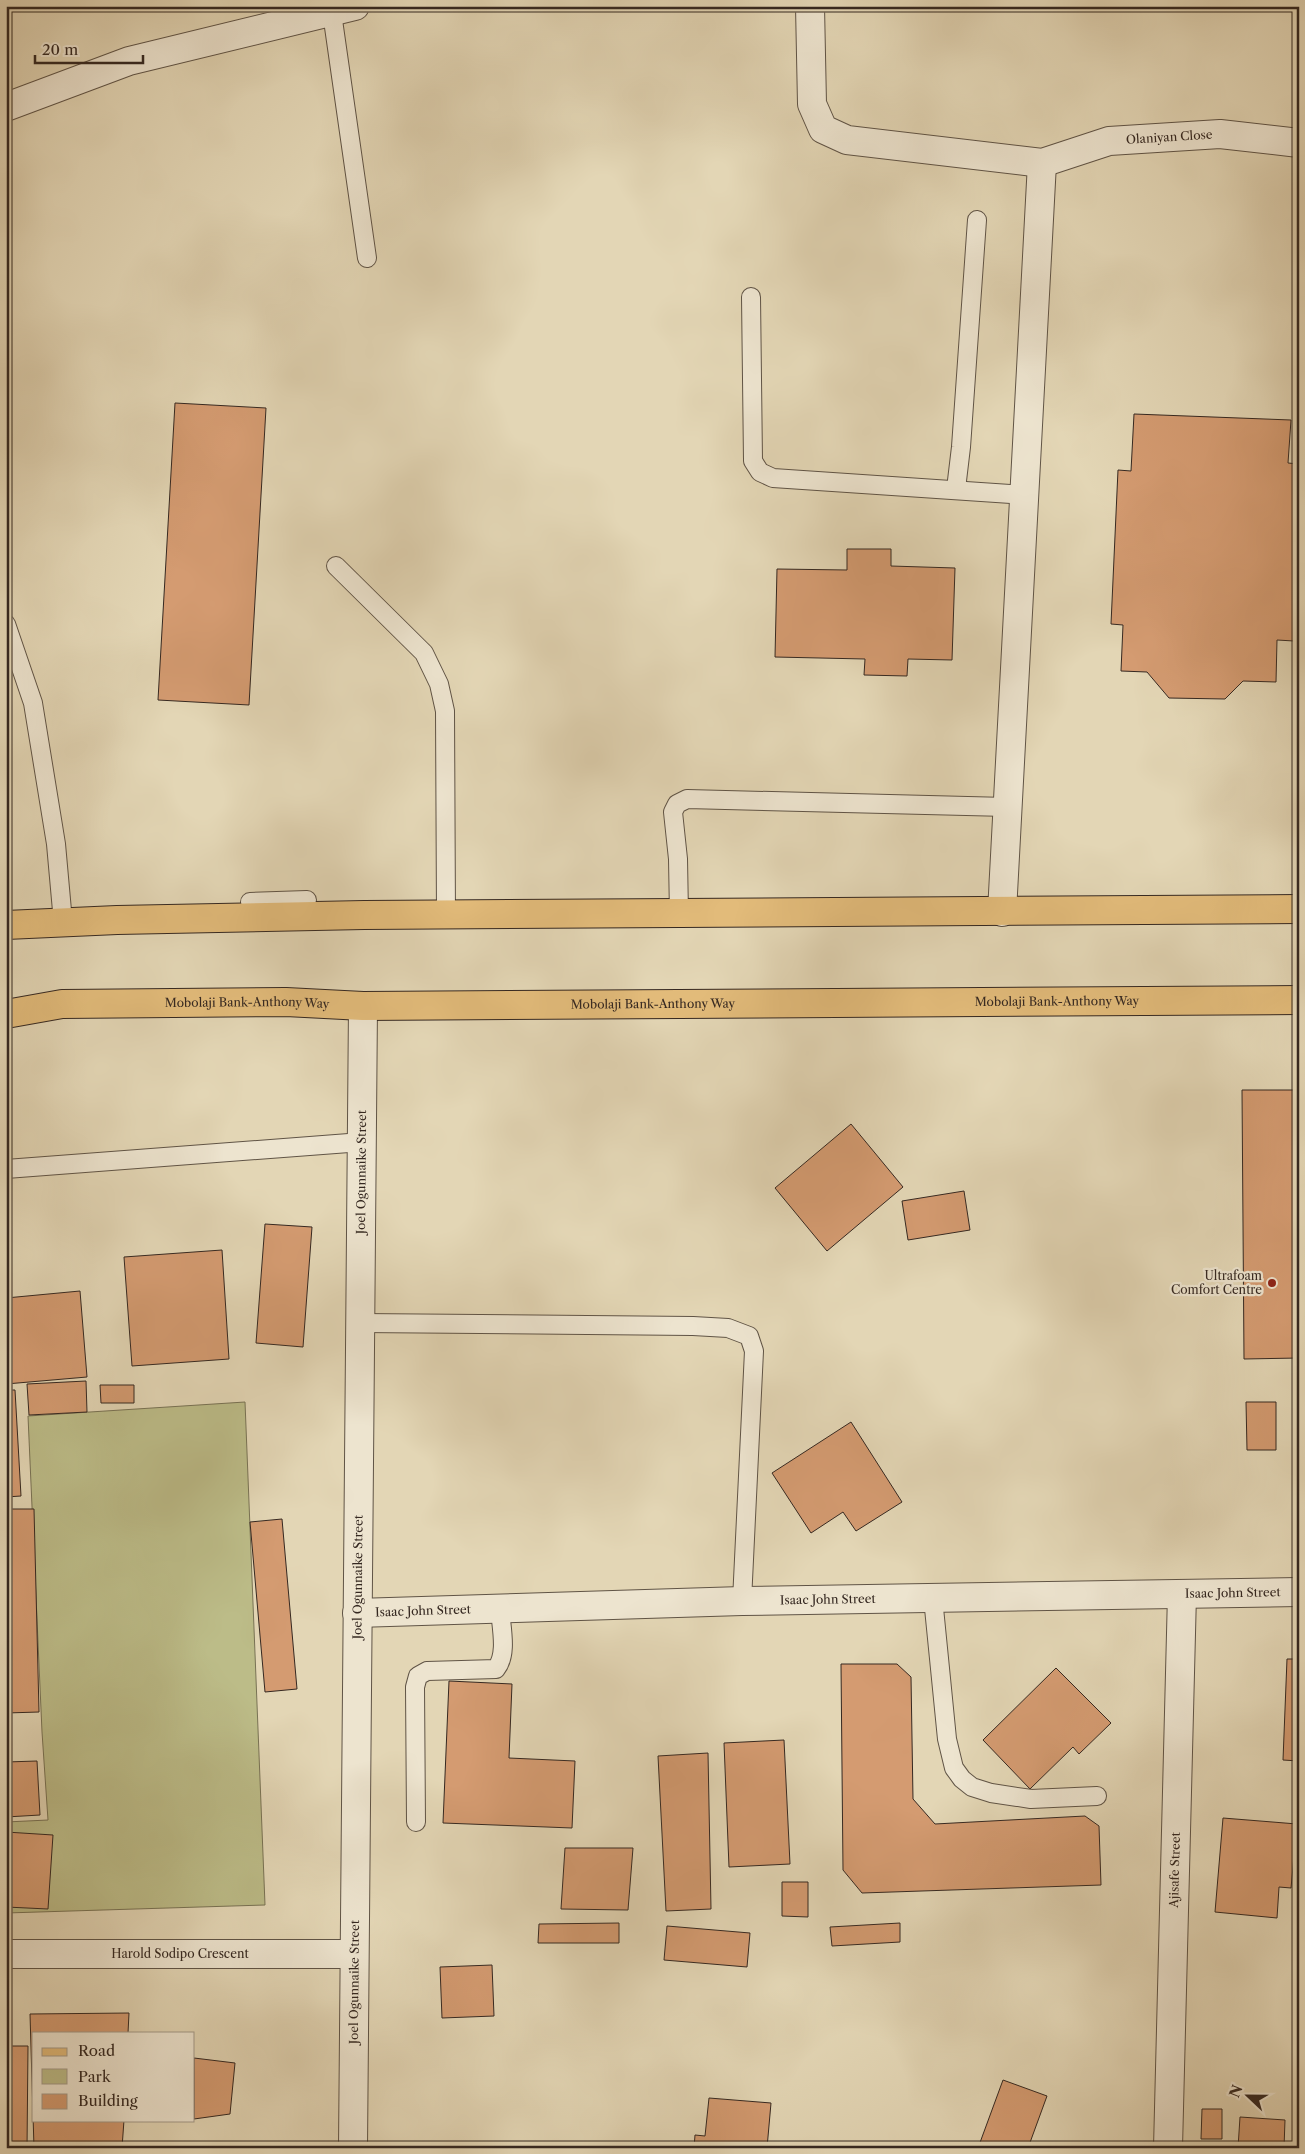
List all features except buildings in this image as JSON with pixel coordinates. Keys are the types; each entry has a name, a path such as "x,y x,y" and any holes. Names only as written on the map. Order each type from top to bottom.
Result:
{"main road":[{"path":"6,925 63,922 446,915 1299,909"},
{"name":"Mobolaji Bank-Anthony Way","path":"6,1014 62,1004 286,1002 363,1006 1299,1000"}],"street":[{"path":"810,6 812,104 823,129 847,140 1042,163 1002,912"},
{"path":"6,107 129,61 344,10"},
{"name":"Olaniyan Close","path":"1042,163 1109,141 1220,134 1299,143"},
{"name":"Joel Ogunnaike Street","path":"353,2148 363,1006"},
{"name":"Isaac John Street","path":"357,1614 742,1601 1299,1592"},
{"name":"Ajisafe Street","path":"1168,2148 1182,1594"},
{"name":"Harold Sodipo Crescent","path":"6,1954 354,1954"}],"lane":[{"path":"344,10 367,258"},
{"path":"956,489 961,447 977,220"},
{"path":"751,297 753,461 760,472 773,478 1024,495"},
{"path":"336,566 424,653 439,684 445,712 446,915"},
{"path":"6,624 33,703 56,844 63,922"},
{"path":"679,914 678,858 673,812 677,804 687,799 1007,806"},
{"path":"250,902 307,900"},
{"path":"6,1169 362,1142"},
{"path":"360,1323 693,1326 728,1328 749,1336 754,1351 742,1601"},
{"path":"933,1598 947,1739 954,1768 962,1779 972,1787 991,1793 1031,1799 1097,1796"},
{"path":"416,1822 415,1687 418,1676 427,1671 496,1669 501,1663 502,1653 500,1609"}],"green space":[{"path":"245,1402 265,1905 6,1913 6,1822 48,1820 42,1732 28,1416"}],"place":[{"name":"Ultrafoam Comfort Centre","path":"1272,1283"}]}
